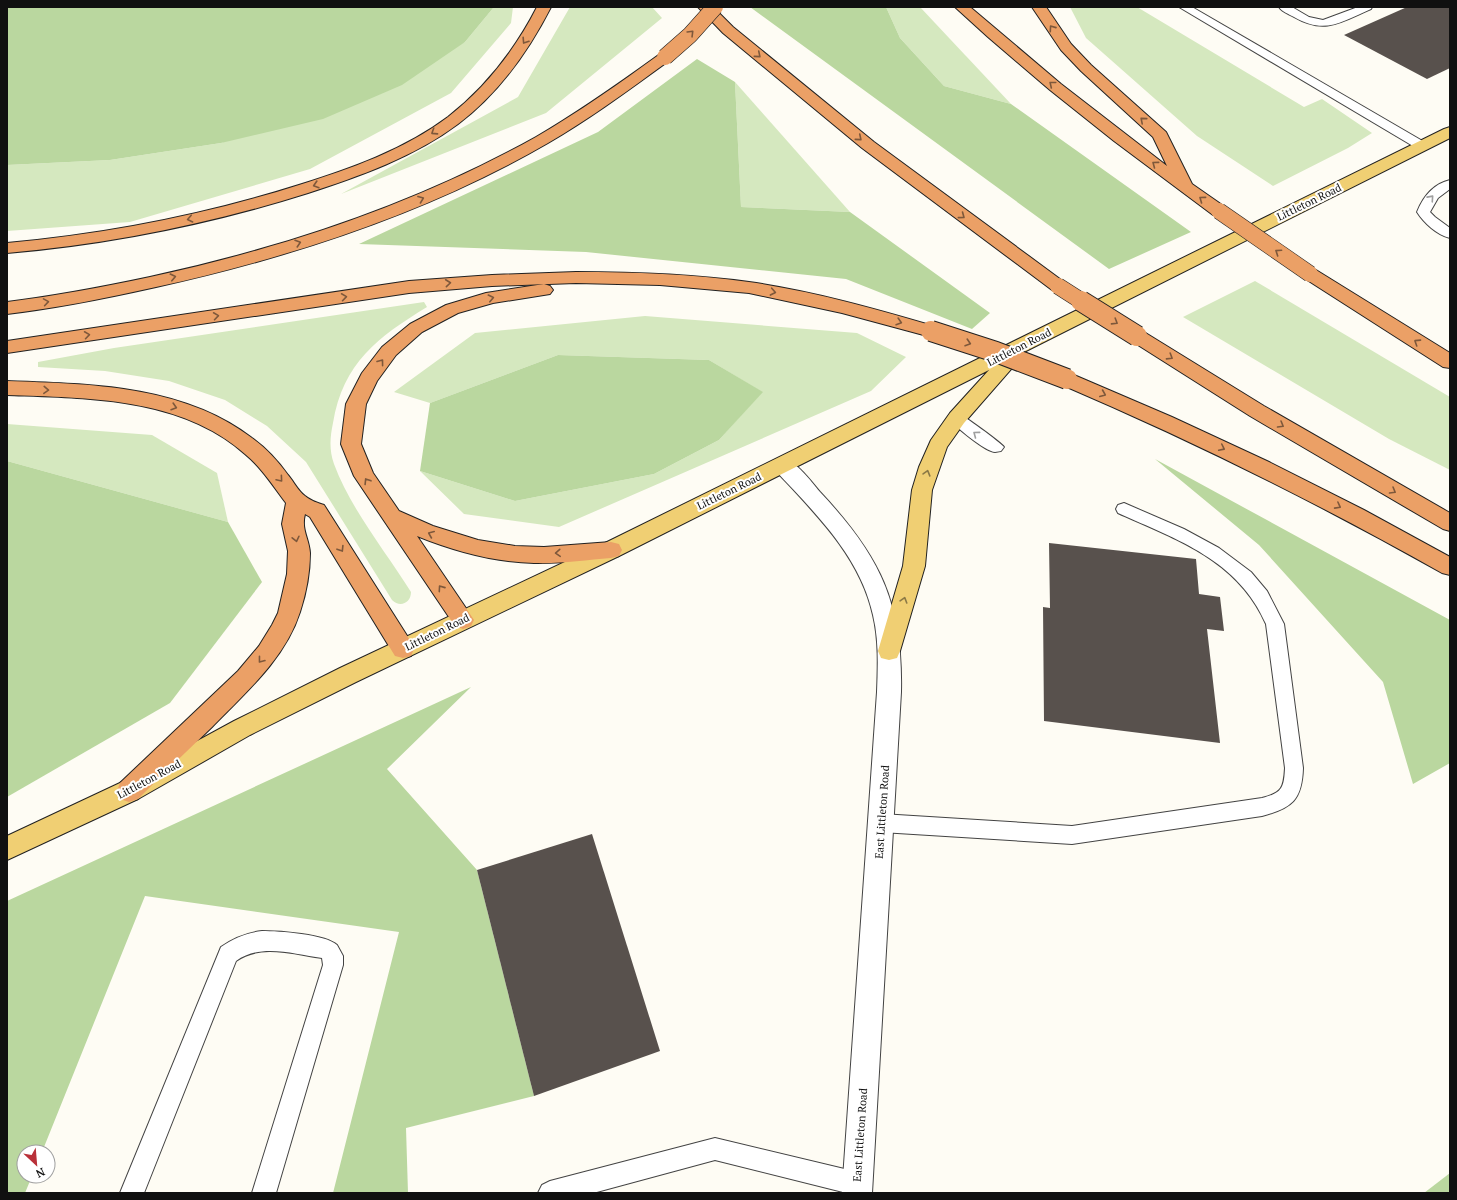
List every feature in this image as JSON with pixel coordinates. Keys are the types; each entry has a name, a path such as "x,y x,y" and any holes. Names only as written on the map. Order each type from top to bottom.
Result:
{"highway":[{"path":"7,248 88,239 215,214 332,180 378,162 420,141 452,121 478,99 516,56 532,31 544,7"},
{"path":"705,7 728,30 868,145 1058,286 1257,411 1450,523"},
{"path":"7,308 84,296 203,270 264,254 378,216 431,195 520,153 600,105 632,83 665,57 690,35 716,7 728,30"},
{"path":"962,7 1039,74 1092,117 1186,187 1310,274 1450,362"},
{"path":"1039,7 1066,47 1086,68 1160,135 1186,187"},
{"path":"7,347 409,287 475,280 538,277 612,277 677,280 744,287 869,313 996,352 1068,379 1138,409 1290,481 1383,529 1450,567"},
{"path":"463,620 390,516 364,476 351,444 356,404 369,378 389,351 416,328 452,309 492,297 537,290 609,286 674,284 744,287"},
{"path":"7,388 75,391 132,397 194,414 228,430 242,440 265,462 297,501 317,511 403,649"},
{"path":"129,791 246,678 267,653 281,630 289,613 298,574 299,551 292,524 297,501"},
{"path":"390,516 445,540 492,551 534,555 611,550"}],"main road":[{"name":"Littleton Road","path":"7,848 129,791 242,728 463,620 611,550 1450,132"},
{"path":"889,651 914,566 921,501 928,467 938,445 957,418 1020,347"}],"street":[{"name":"East Littleton Road","path":"782,465 817,502 853,544 865,563 875,585 885,616 889,651 889,692 857,1188"}],"lane":[{"path":"1184,7 1422,146"},
{"path":"1284,7 1313,23 1323,24 1329,23 1367,7"},
{"path":"1450,184 1439,190 1428,200 1423,212 1430,220 1450,234"},
{"path":"957,418 976,434 996,447"},
{"path":"880,823 1072,835 1262,807 1278,803 1290,794 1294,782 1294,768 1275,624 1265,603 1250,582 1227,562 1202,546 1124,509"},
{"path":"132,1193 228,954 235,947 258,940 326,949 331,952 333,958 333,965 264,1193"},
{"path":"550,1193 715,1149 857,1188"}],"green space":[{"path":"7,7 494,7 465,42 402,85 323,119 221,143 110,160 7,165"},
{"path":"494,7 513,7 511,23 451,93 310,169 130,222 7,231 7,165 110,160 221,143 465,42"},
{"path":"570,7 652,7 662,18 546,113 341,194 518,97"},
{"path":"750,7 886,7 900,38 944,86 1011,104 1191,232 1109,269"},
{"path":"886,7 920,7 1011,104 944,86 900,38"},
{"path":"1070,7 1137,7 1304,107 1322,99 1372,133 1348,148 1273,186 1197,136 1086,38"},
{"path":"697,59 735,82 741,207 850,212 990,313 972,329 846,279 586,252 359,244 598,132"},
{"path":"735,82 850,212 741,207"},
{"path":"1255,281 1450,397 1450,470 1389,439 1183,317"},
{"path":"424,302 427,307 393,329 378,341 354,368 345,384 338,402 331,438 331,454 334,464 349,497 369,530 411,592 409,599 402,604 398,604 392,600 306,462 267,426 225,400 169,381 105,371 38,367 38,362 114,348"},
{"path":"645,316 857,333 906,357 871,391 559,527 464,514 420,471 515,501 654,474 719,440 762,392 709,360 558,355 430,403 394,392 475,333"},
{"path":"558,355 709,360 763,392 719,440 654,474 515,501 420,471 430,403"},
{"path":"7,424 152,435 217,473 228,522 7,461"},
{"path":"1155,459 1450,620 1450,763 1413,784 1383,682 1259,545"},
{"path":"7,461 228,522 262,582 170,703 7,797"},
{"path":"471,687 387,769 477,870 534,1096 406,1128 408,1193 333,1193 399,932 145,896 45,1144 16,1144 16,1184 29,1184 25,1193 7,1193 7,901"},
{"path":"1450,1173 1450,1193 1424,1193"}],"building":[{"path":"1407,7 1450,7 1450,68 1427,79 1344,35"},
{"path":"1049,543 1196,559 1199,594 1220,597 1224,631 1207,629 1220,743 1044,721 1043,607 1050,608"},
{"path":"592,834 660,1051 534,1096 477,870"}]}
